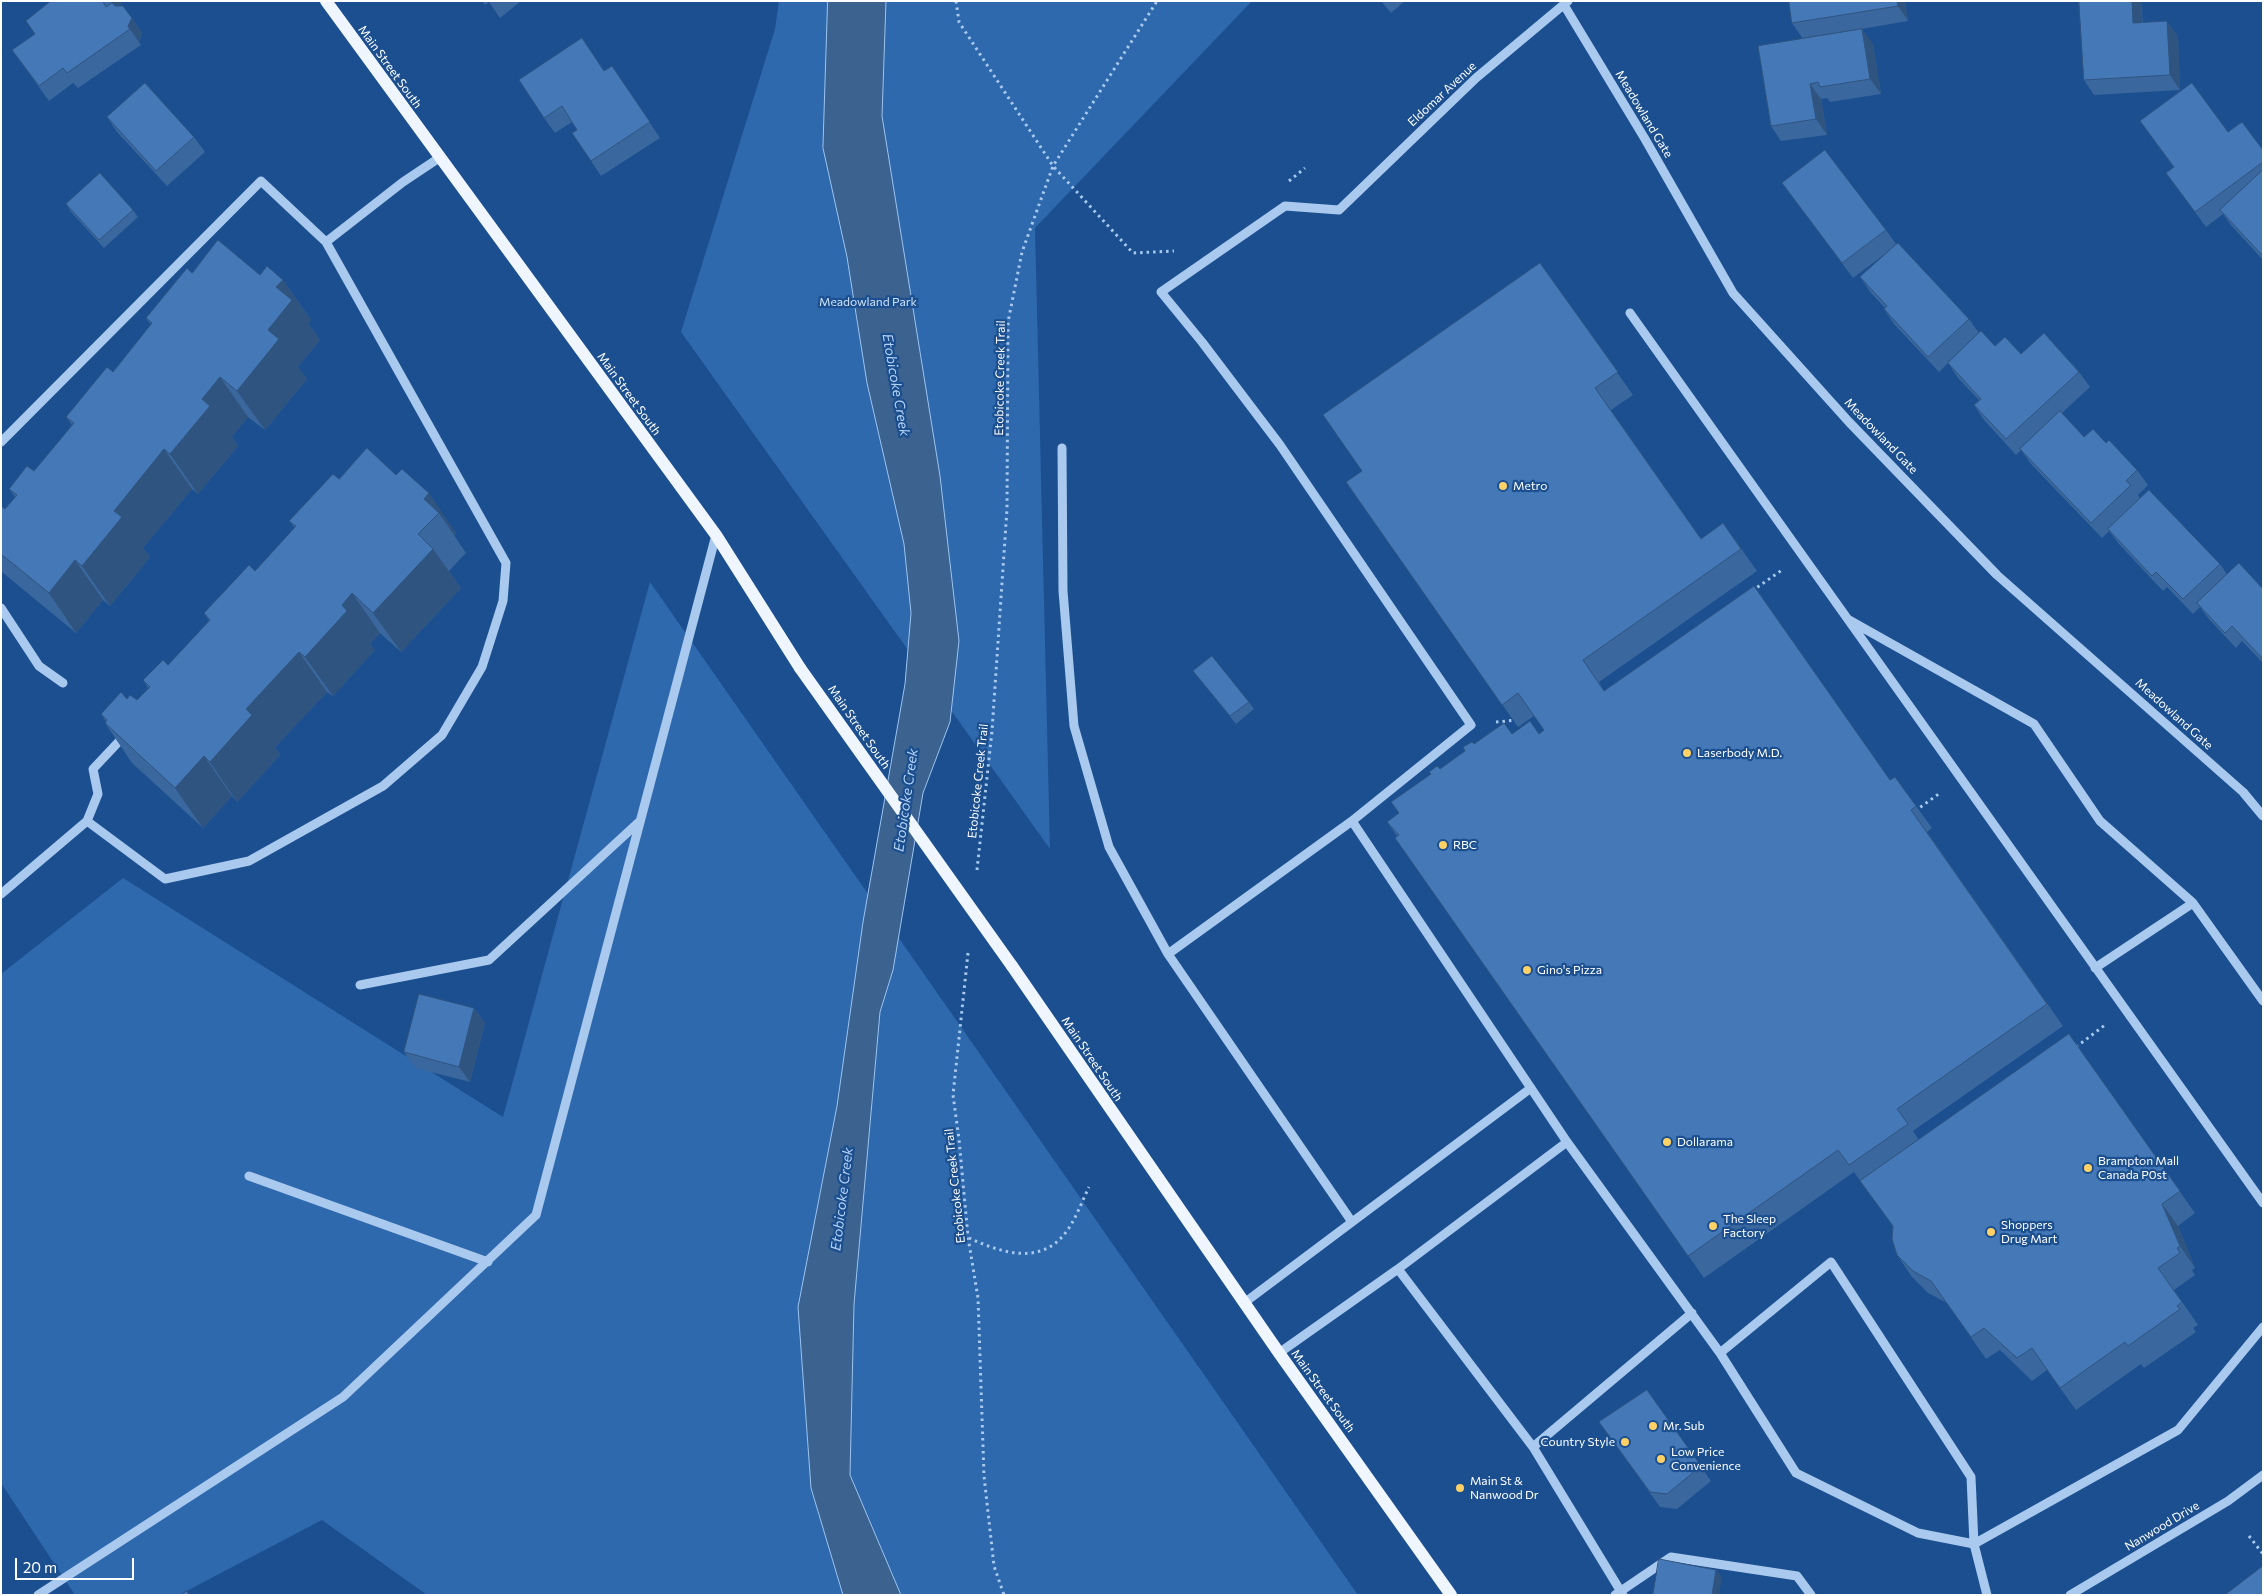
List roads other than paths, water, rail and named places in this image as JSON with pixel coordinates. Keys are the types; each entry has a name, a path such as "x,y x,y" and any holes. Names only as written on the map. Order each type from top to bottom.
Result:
{"main road":[{"name":"Main Street South","path":"326,1 716,535 800,668 1012,966 1244,1303 1450,1595"}],"street":[{"name":"Eldomar Avenue","path":"1352,821 1471,725 1280,445 1202,342 1160,292 1285,206 1339,210 1476,78 1566,3"},
{"name":"Meadowland Gate","path":"1566,3 1732,293 1849,422 1997,575 2243,792 2263,816"},
{"path":"326,242 403,182 439,158"},
{"path":"1,442 261,181 326,242 506,563 503,601 482,667 442,735 383,786 249,861 165,879 87,821"},
{"path":"1630,312 2263,1203"},
{"path":"1062,448 1063,591 1074,726 1108,847 1168,954 1352,1222"},
{"path":"38,1595 343,1397 536,1215 716,535"},
{"path":"1,608 39,666 63,683"},
{"path":"1846,618 2034,724 2100,821 2193,903 2263,1001"},
{"path":"1,894 87,821 98,794 93,769 131,728"},
{"path":"360,985 489,960 640,821"},
{"path":"1168,954 1352,821 1567,1142 1720,1353 1796,1473 1918,1533 1974,1544 2178,1430 2263,1327"},
{"path":"2095,968 2193,903"},
{"path":"1244,1303 1531,1088"},
{"path":"1279,1353 1398,1269 1567,1142"},
{"path":"249,1176 488,1262"},
{"path":"1720,1353 1831,1262 1971,1476 1974,1544 1987,1595"},
{"path":"1398,1269 1533,1447 1619,1594 1671,1556 1797,1576 1811,1595"},
{"path":"1533,1447 1692,1313"},
{"name":"Nanwood Drive","path":"2070,1595 2228,1501 2263,1475"}],"water":[{"name":"Etobicoke Creek","path":"828,1 886,1 882,116 940,476 959,641 950,722 923,793 893,970 880,1012 854,1304 850,1475 901,1595 843,1595 811,1488 798,1307 837,1106 863,922 905,684 911,613 904,544 867,383 847,257 823,148"}],"place":[{"name":"Metro","path":"1503,486"},
{"name":"Laserbody M.D.","path":"1687,753"},
{"name":"RBC","path":"1443,845"},
{"name":"Gino's Pizza","path":"1527,970"},
{"name":"Dollarama","path":"1667,1142"},
{"name":"Brampton Mall Canada P0st","path":"2088,1168"},
{"name":"The Sleep Factory","path":"1713,1226"},
{"name":"Shoppers Drug Mart","path":"1991,1232"},
{"name":"Mr. Sub","path":"1653,1426"},
{"name":"Country Style","path":"1625,1442"},
{"name":"Low Price Convenience","path":"1661,1459"},
{"name":"Main St & Nanwood Dr","path":"1460,1488"}],"park label":[{"name":"Meadowland Park","path":"868,302"}]}
